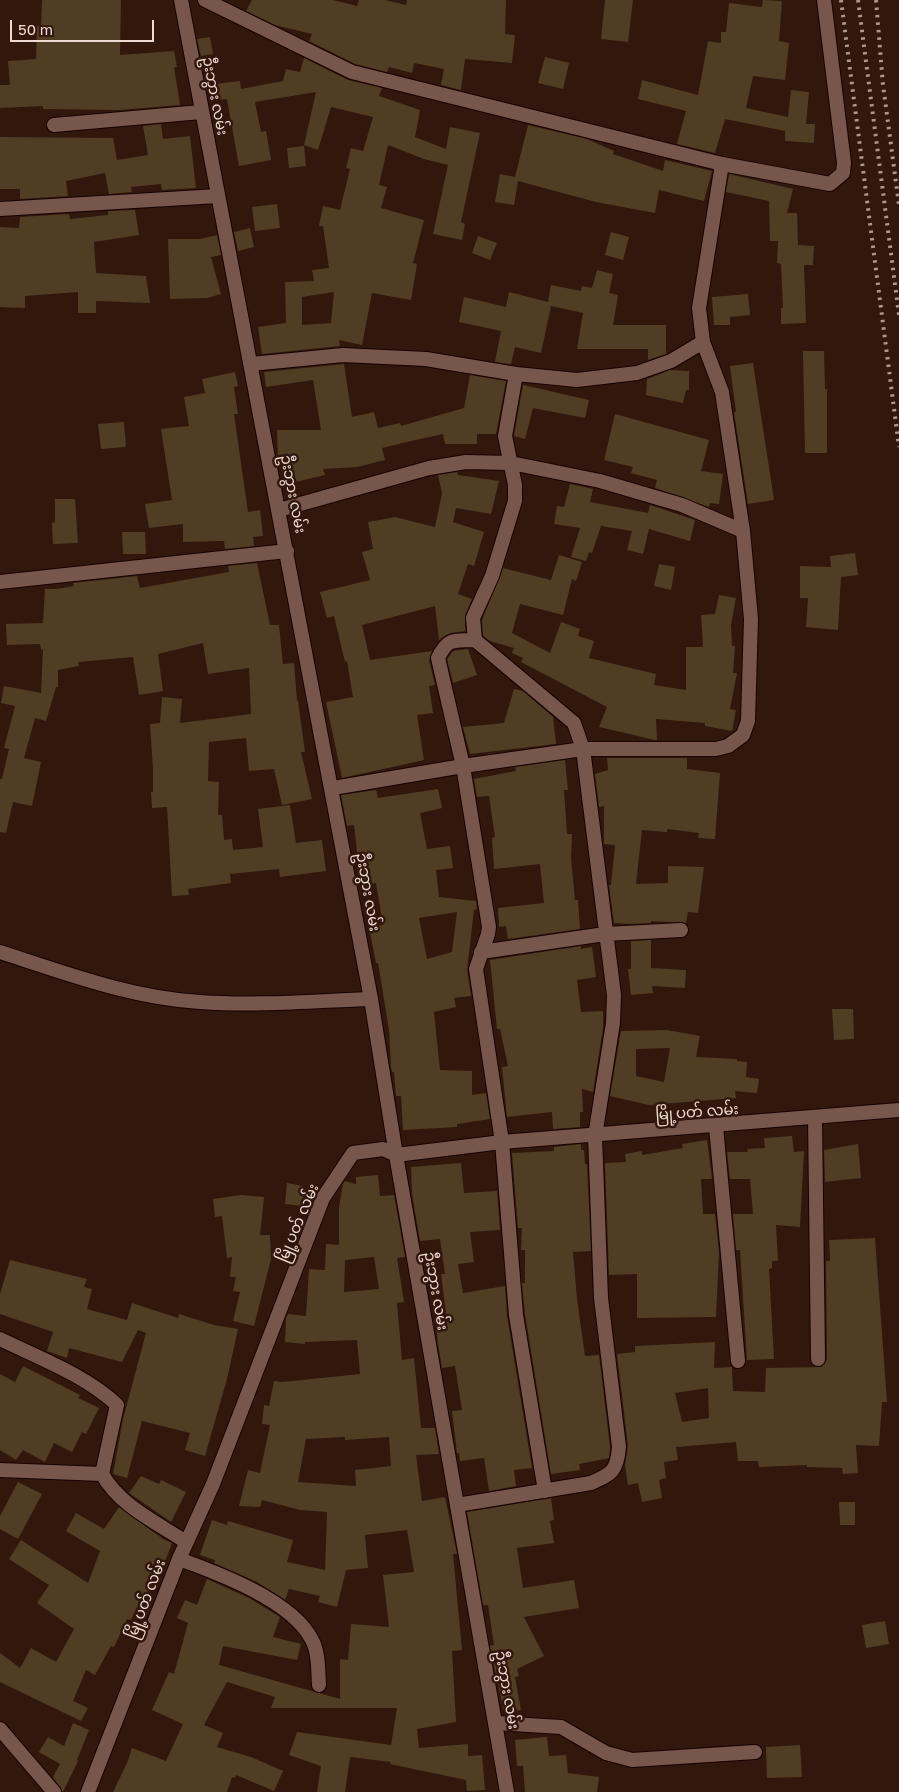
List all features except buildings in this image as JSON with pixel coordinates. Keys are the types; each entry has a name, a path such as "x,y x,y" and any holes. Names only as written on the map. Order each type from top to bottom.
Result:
{"street":[{"name":"ဦးဘွား လမ်း","path":"181,0 201,112 333,788 507,1792"},
{"path":"205,0 229,4 352,72 722,164 830,184 843,173 844,163 824,0"},
{"path":"54,125 201,112"},
{"path":"333,788 463,766 583,749 716,749 728,746 742,735 748,721 751,620 743,531 722,392 703,342 699,308 722,164"},
{"path":"0,210 218,196"},
{"path":"251,364 343,355 426,359 516,374 576,380 637,373 671,361 703,342"},
{"path":"475,640 473,618 492,576 515,500 515,485 505,436 516,374"},
{"path":"279,510 429,468 466,462 511,463 600,481 682,505 743,531"},
{"path":"0,582 287,551"},
{"path":"457,1504 545,1491 591,1483 609,1475 618,1463 619,1448 601,1298 595,1136 613,1023 614,995 583,749 574,723 475,640 451,640 444,646 438,658 463,766 488,927 476,969 502,1142 516,1315 545,1491"},
{"path":"481,952 605,934 681,930"},
{"path":"0,952 116,989 199,1002 282,1003 371,999"},
{"name":"မြို့ပတ် လမ်း","path":"88,1792 179,1559 213,1484 323,1198 353,1153 383,1149 396,1155 502,1142 716,1127 899,1110"},
{"path":"815,1118 818,1359"},
{"path":"716,1127 738,1361"},
{"path":"0,1339 64,1371 108,1396 117,1405 102,1474 111,1490 126,1503 186,1542"},
{"path":"0,1470 102,1474"},
{"path":"179,1559 216,1572 284,1607 312,1639 316,1653 319,1686"},
{"path":"496,1723 561,1728 606,1753 632,1760 755,1752"},
{"path":"0,1730 54,1792"}],"railway":[{"path":"841,0 899,447"},
{"path":"858,0 899,315"},
{"path":"876,0 883,85 899,205"}]}
